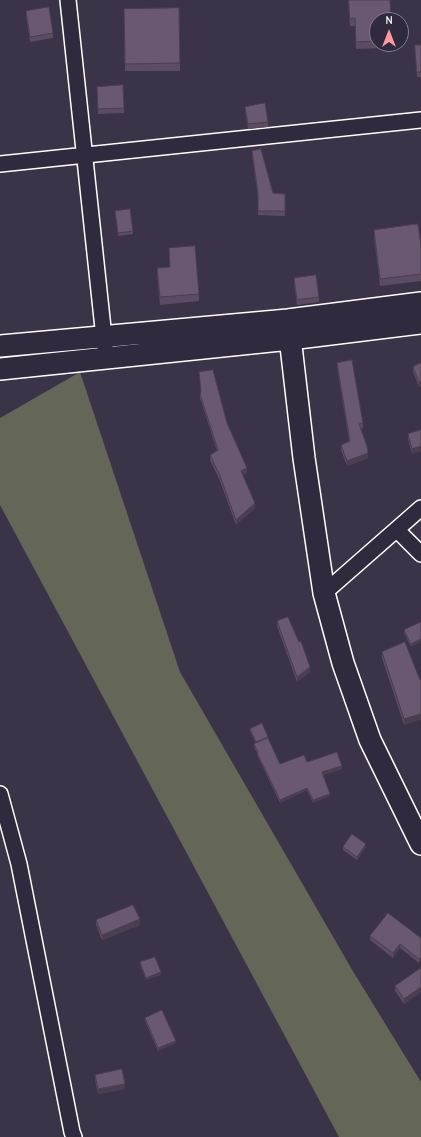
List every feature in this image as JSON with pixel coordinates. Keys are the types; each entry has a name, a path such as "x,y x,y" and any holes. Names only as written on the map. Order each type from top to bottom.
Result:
{"street":[{"path":"68,0 106,358"},
{"path":"0,164 421,120"},
{"path":"0,369 106,358 289,329 421,303"},
{"path":"0,346 104,337 421,323"},
{"path":"289,329 304,458 324,593 343,663 370,740 421,844"},
{"path":"324,593 421,508"},
{"path":"397,530 421,554"},
{"path":"0,794 19,864 74,1137"}],"green space":[{"path":"80,372 180,672 354,973 421,1082 421,1137 339,1137 0,505 0,418"}],"building":[{"path":"349,0 390,0 391,12 369,12 369,41 356,42 355,18 350,19"},
{"path":"49,7 53,33 30,37 26,11"},
{"path":"179,8 180,63 125,64 124,9"},
{"path":"415,45 421,45 421,72 417,72"},
{"path":"123,85 124,108 98,109 97,87"},
{"path":"265,103 268,122 248,124 245,107"},
{"path":"261,149 273,193 285,194 285,211 258,211 258,193 252,151"},
{"path":"130,209 133,231 118,233 115,211"},
{"path":"418,224 421,246 421,274 380,279 374,230"},
{"path":"195,246 199,294 160,297 157,268 170,267 169,248"},
{"path":"316,275 319,297 297,300 294,278"},
{"path":"352,360 363,423 359,424 368,453 347,461 341,445 350,441 337,363"},
{"path":"421,363 421,381 419,382 413,367"},
{"path":"213,370 227,423 247,468 241,471 255,503 236,520 220,476 210,455 218,450 200,394 199,372"},
{"path":"421,430 421,446 412,449 408,434"},
{"path":"288,617 299,642 301,641 310,667 297,677 277,621"},
{"path":"421,622 421,639 411,644 404,630"},
{"path":"405,642 420,680 421,679 421,714 404,719 382,652"},
{"path":"262,723 268,737 256,742 250,729"},
{"path":"268,738 280,764 304,755 307,762 337,752 342,766 322,772 330,794 313,800 307,788 280,800 254,744"},
{"path":"352,834 366,844 357,857 343,847"},
{"path":"133,905 140,919 102,935 96,920"},
{"path":"388,913 421,938 421,957 419,959 400,944 393,953 370,936"},
{"path":"155,957 161,972 146,978 140,962"},
{"path":"421,968 421,987 404,999 395,986"},
{"path":"162,1010 176,1041 158,1048 145,1018"},
{"path":"122,1069 125,1084 98,1089 95,1075"}]}
